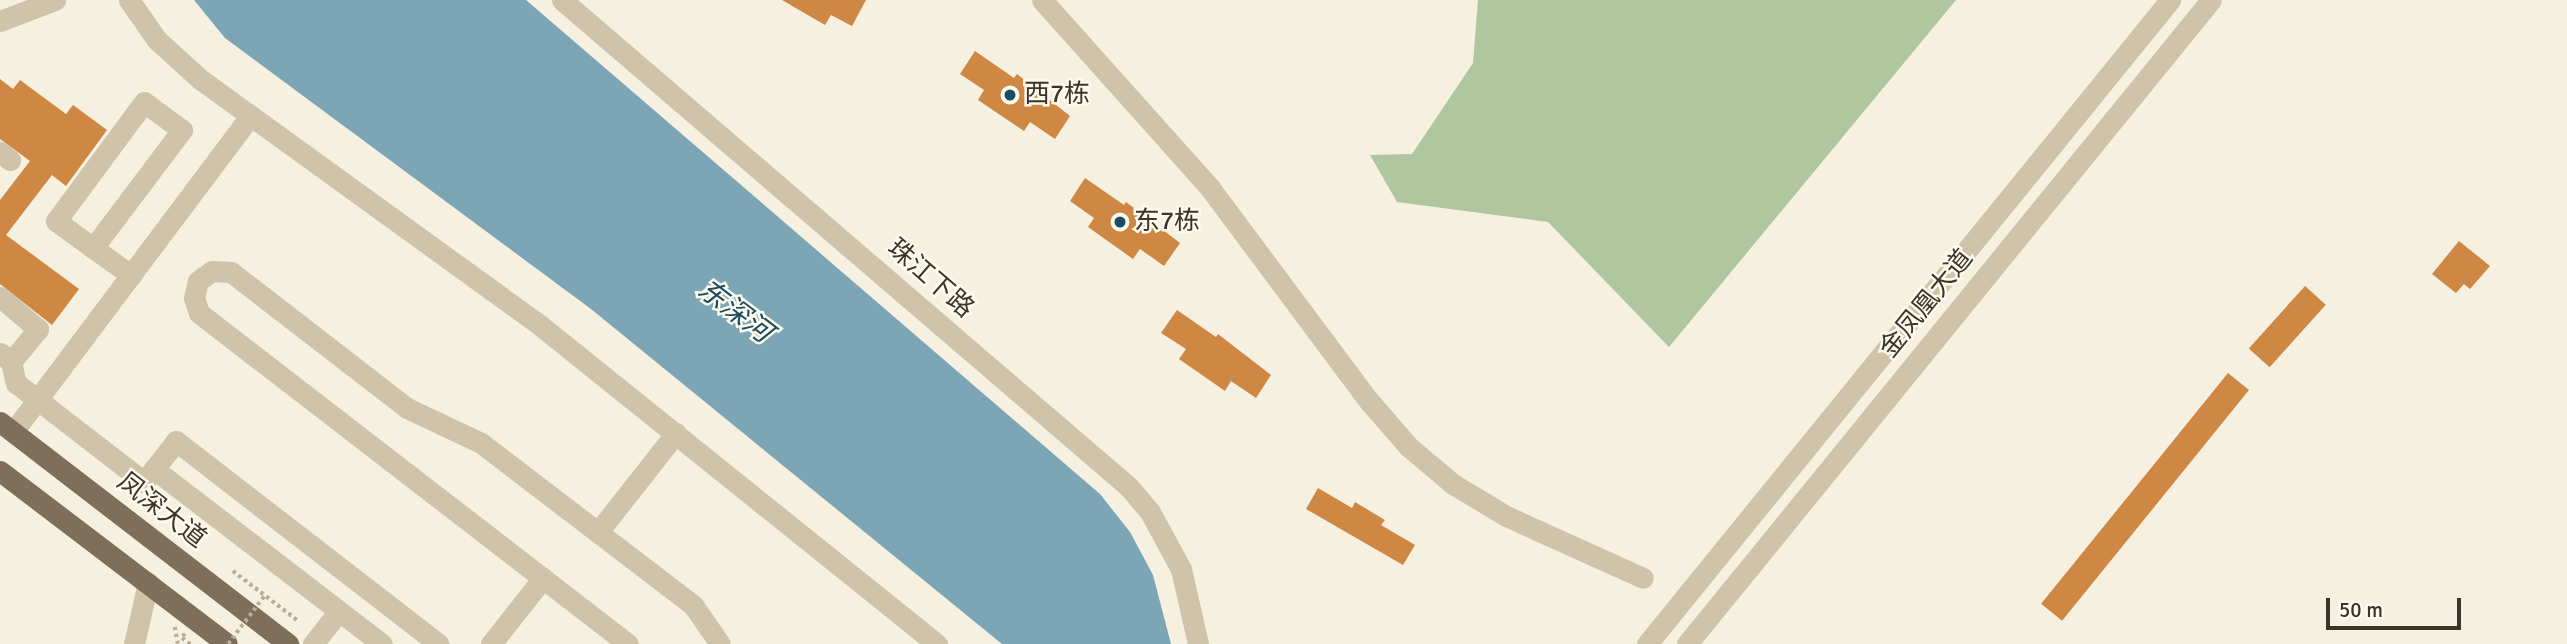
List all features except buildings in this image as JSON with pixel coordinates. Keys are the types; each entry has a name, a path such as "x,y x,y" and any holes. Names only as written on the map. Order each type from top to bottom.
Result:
{"main road":[{"name":"凤深大道","path":"6,427 288,644"},
{"path":"0,471 228,644"}],"street":[{"path":"0,21 55,0"},
{"path":"129,0 178,61 541,326 937,644"},
{"name":"珠江下路","path":"562,0 1129,487 1150,512 1181,569 1198,644"},
{"path":"1042,0 1210,188 1369,401 1409,447 1454,484 1506,516 1643,578"},
{"name":"金凤凰大道","path":"1647,644 2170,0"},
{"name":"金凤凰大道","path":"1687,644 2211,0"},
{"path":"93,248 182,130 144,102 56,221 93,248 131,275"},
{"path":"6,427 37,399 250,116"},
{"path":"628,644 199,313 194,299 198,281 212,271 231,272 407,408 481,443 693,605 720,644"},
{"path":"0,297 38,329 5,357 16,383 144,482 176,441 439,644"},
{"path":"598,532 676,433"},
{"path":"155,469 382,644"},
{"path":"491,644 543,578"},
{"path":"134,644 148,583"},
{"path":"313,644 339,611"}],"path":[{"path":"233,571 297,620"},
{"path":"228,644 265,596"},
{"path":"175,627 178,644"},
{"path":"183,638 191,644"}],"green space":[{"path":"1478,0 1956,0 1669,347 1548,222 1397,202 1370,155 1412,154 1473,63"}],"water":[{"name":"东深河","path":"194,0 526,0 1100,494 1130,532 1153,575 1171,644 1002,644 591,309 225,38"}],"place":[{"name":"西7栋","path":"1010,95"},
{"name":"东7栋","path":"1120,222"}]}
